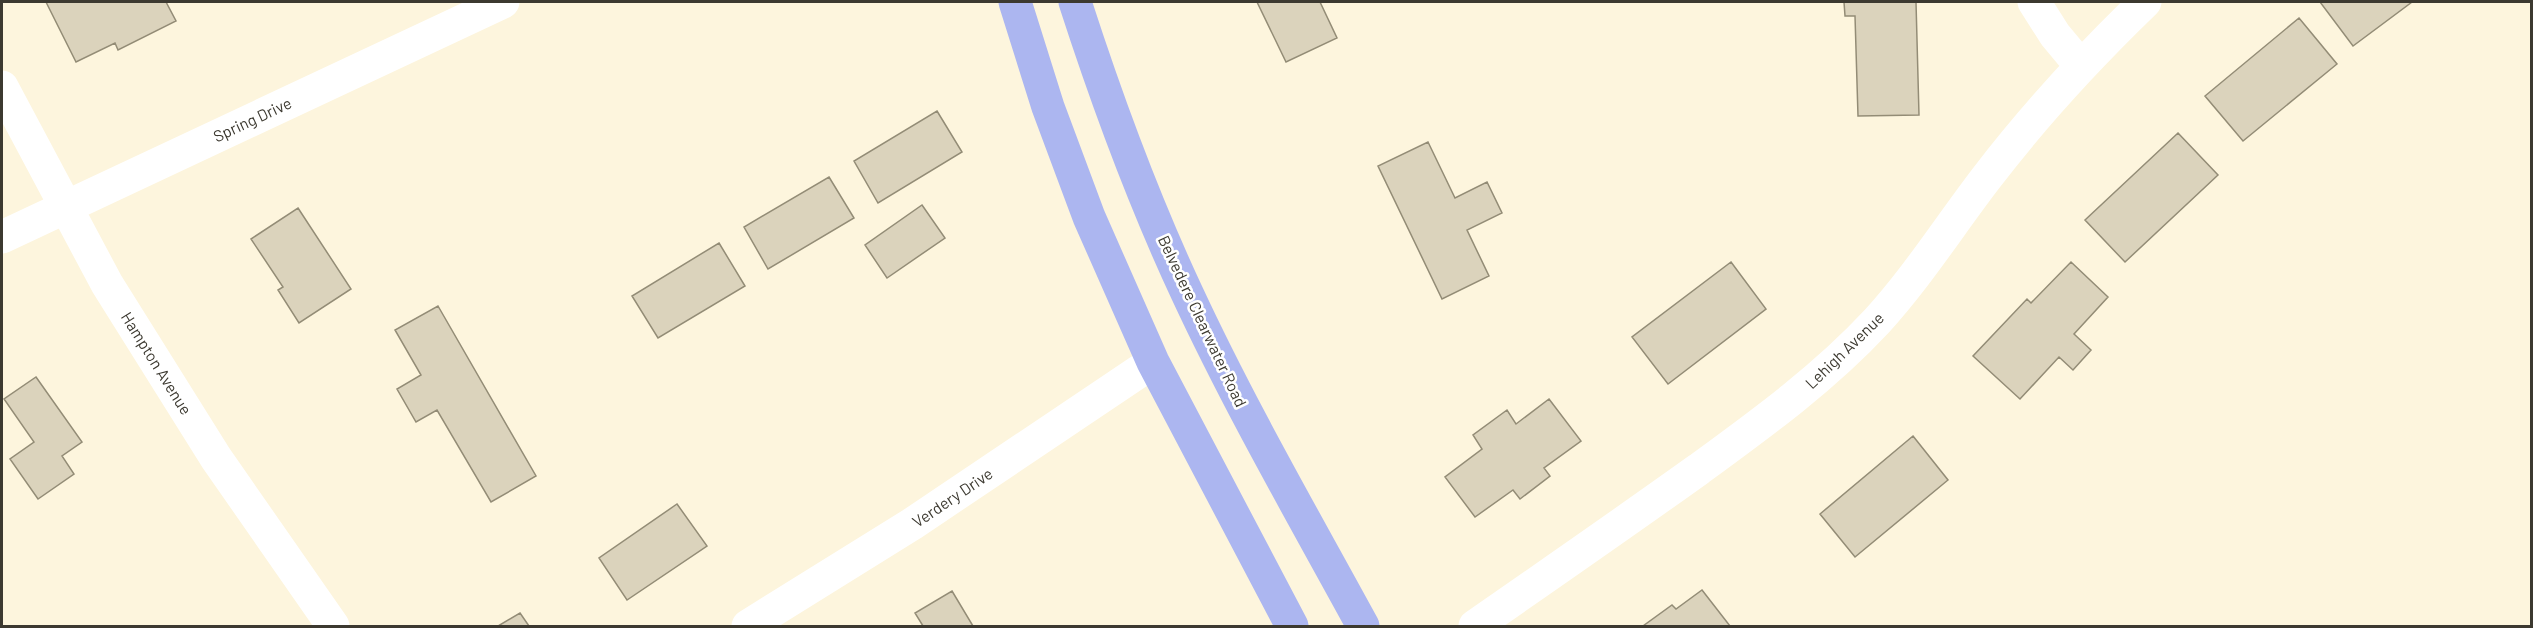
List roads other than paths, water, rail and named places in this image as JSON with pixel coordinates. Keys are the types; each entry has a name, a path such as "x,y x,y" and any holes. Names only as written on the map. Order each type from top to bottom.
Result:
{"main road":[{"path":"1015,2 1048,107 1089,218 1153,362 1292,627"},
{"name":"Belvedere Clearwater Road","path":"1075,2 1100,79 1141,187 1187,293 1270,460 1363,627"}],"street":[{"name":"Spring Drive","path":"2,237 503,2"},
{"path":"2034,2 2055,35 2080,65"},
{"name":"Lehigh Avenue","path":"1475,627 1622,525 1771,417 1831,367 1877,321 1920,270 1985,179 2036,115 2080,65 2145,2"},
{"name":"Hampton Avenue","path":"2,87 107,284 210,448 333,627"},
{"name":"Verdery Drive","path":"748,627 912,524 1153,362"}]}
